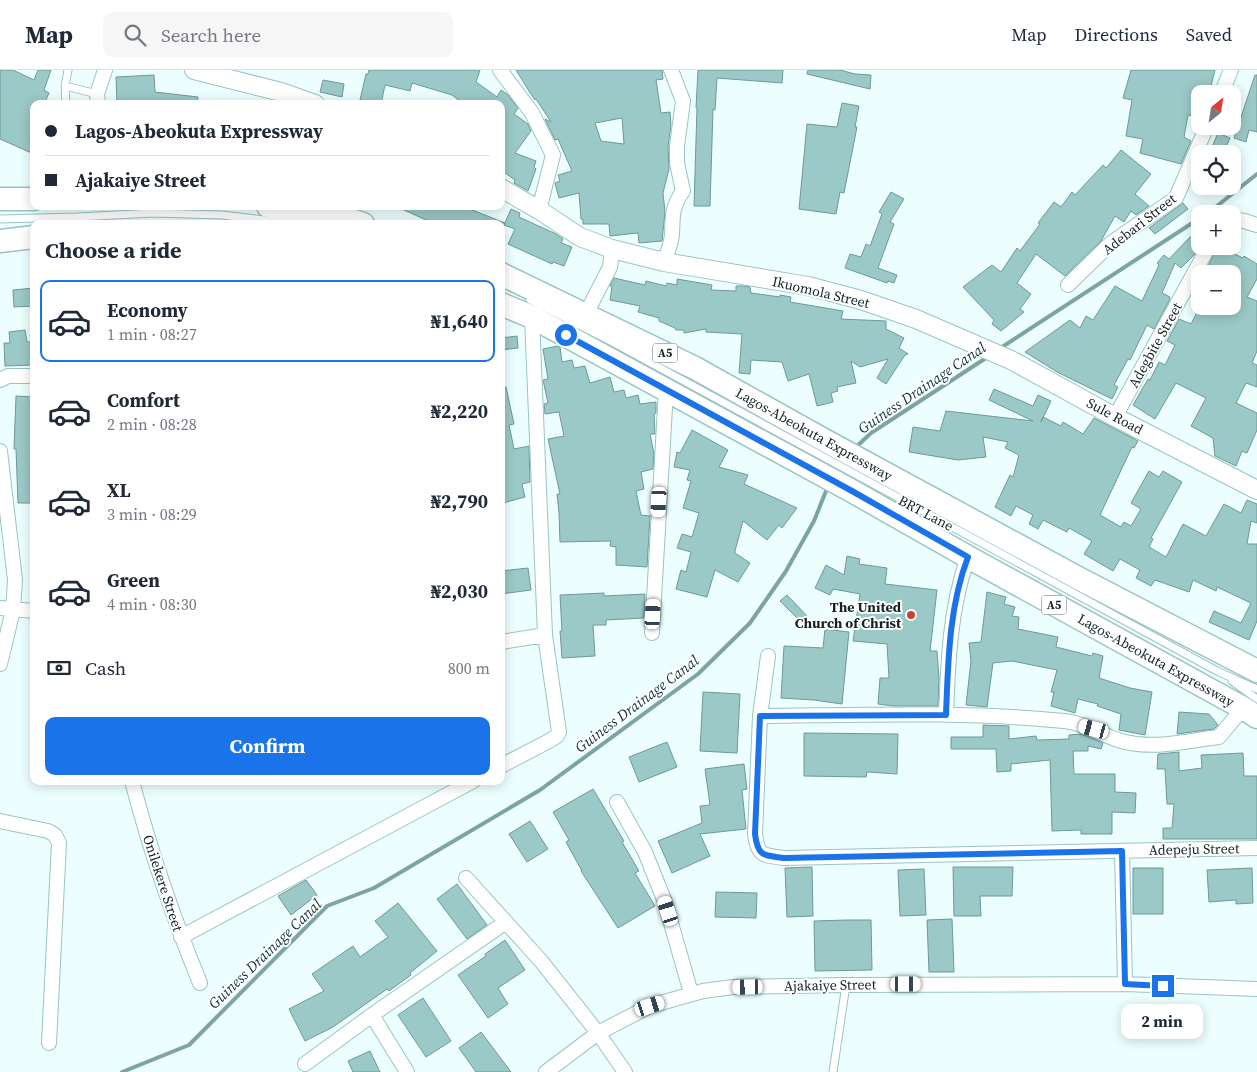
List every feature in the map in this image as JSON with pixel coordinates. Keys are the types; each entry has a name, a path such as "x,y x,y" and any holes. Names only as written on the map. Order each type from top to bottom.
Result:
{"highway":[{"path":"0,199 30,199"},
{"path":"293,210 351,220"},
{"path":"0,241 30,237"},
{"name":"Lagos-Abeokuta Expressway","path":"505,276 695,368 816,454 861,478 968,557 1252,708"},
{"name":"Lagos-Abeokuta Expressway","path":"510,299 532,316 666,390 816,454 861,478 1078,578 1257,671"}],"street":[{"path":"97,99 104,70"},
{"path":"194,70 281,92 304,100"},
{"path":"500,70 532,113 553,155 539,210"},
{"path":"664,262 672,237 672,217 675,203 683,191 677,163 677,146 683,101 671,70"},
{"path":"1224,85 1230,70"},
{"name":"Adebari Street","path":"1068,285 1111,243 1176,198 1203,135"},
{"name":"Ikuomola Street","path":"505,190 580,237 612,249 664,262 808,286 852,297 916,319 972,344"},
{"path":"1241,220 1257,225"},
{"path":"586,314 610,267 612,249"},
{"name":"Adegbite Street","path":"1115,417 1204,255"},
{"path":"505,764 550,741 559,732 545,635 532,316"},
{"name":"Sule Road","path":"972,344 1011,360 1115,417 1257,490"},
{"path":"0,389 2,384 0,380 8,376 30,376"},
{"path":"652,633 666,390"},
{"path":"0,450 15,571 6,609 0,664"},
{"path":"946,715 949,655 953,626 959,590 968,557"},
{"path":"6,609 30,611"},
{"path":"505,641 545,635"},
{"name":"Adepeju Street","path":"768,656 760,716 755,834 757,848 764,855 784,858 1257,848"},
{"path":"760,716 946,715 1066,721 1094,729 1120,741 1145,745 1172,745 1219,737 1252,708"},
{"name":"Onilekere Street","path":"133,785 181,937 200,983"},
{"path":"181,937 466,785"},
{"path":"617,802 645,852 665,902 691,993"},
{"path":"0,821 48,831 55,836 59,843 49,1043"},
{"path":"1122,851 1125,984"},
{"path":"466,878 541,960 598,1033 625,1072"},
{"path":"305,1064 506,922"},
{"name":"Ajakaiye Street","path":"546,1072 598,1033 650,1006 691,993 733,987 846,984 1125,984 1257,989"},
{"path":"372,1015 407,1072"}],"lane":[{"path":"66,100 65,86 68,70"},
{"path":"65,86 97,99"},
{"path":"0,219 153,213 222,215 264,220"},
{"path":"510,299 616,344 816,454"},
{"name":"BRT Lane","path":"861,478 1217,671 1257,689"},
{"name":"BRT Lane","path":"1217,671 1252,708"},
{"path":"833,1072 846,984"}],"building":[{"path":"0,70 13,70 34,80 38,70 51,70 44,90 49,93 46,100 30,100 30,152 0,139"},
{"path":"369,70 480,70 476,82 497,97 501,90 507,94 518,108 514,114 528,124 531,131 515,153 536,161 534,167 536,169 528,191 514,183 515,180 505,173 505,100 459,100 452,95 412,83 410,91 385,85 382,100 360,100 366,74 368,74"},
{"path":"516,70 662,70 663,79 656,80 661,113 670,112 671,125 668,146 669,169 663,193 665,212 662,241 639,243 638,233 610,236 609,224 583,224 579,193 559,198 555,183 560,181 558,175 572,171 558,139 555,140 545,119 551,122","holes":["622,118 624,144 601,141 595,123"]},
{"path":"698,70 783,70 782,83 717,78 715,110 713,109 710,206 694,206"},
{"path":"808,70 840,70 855,74 871,75 870,89 807,74"},
{"path":"1131,70 1215,70 1211,85 1191,85 1191,116 1188,115 1184,137 1191,141 1181,164 1140,153 1143,139 1126,136 1132,100 1123,98"},
{"path":"154,75 155,92 198,97 198,100 117,100 116,77"},
{"path":"1255,75 1257,75 1257,132 1249,130 1246,142 1234,138 1235,135 1241,135 1241,117"},
{"path":"323,80 344,84 342,97 320,92"},
{"path":"842,103 859,106 855,127 857,127 844,193 840,192 836,214 799,209 807,124 837,127"},
{"path":"1217,135 1230,138 1227,145 1213,145"},
{"path":"1121,150 1151,174 1135,194 1149,206 1136,215 1131,211 1124,222 1115,216 1101,241 1065,276 1036,254 1017,283 1031,294 1020,309 1024,312 1001,331 992,324 994,320 963,287 992,265 1001,272 1017,248 1020,251 1054,202 1061,207 1072,192 1075,195 1103,165 1106,168"},
{"path":"891,192 904,199 890,222 894,224 878,268 897,275 894,283 888,281 887,283 845,268 850,254 861,257 866,244 870,246 882,214 879,212"},
{"path":"1183,203 1188,209 1155,234 1149,228"},
{"path":"511,209 520,213 519,217 563,239 561,243 572,247 564,266 553,262 552,264 508,244 515,229 505,225"},
{"path":"404,210 472,210 497,220 426,220"},
{"path":"1191,236 1191,255 1194,255 1181,268 1175,263 1162,293 1170,297 1169,301 1154,329 1147,325 1130,360 1128,359 1114,385 1118,387 1112,399 1057,372 1025,352 1070,320 1080,328 1086,316 1093,320 1115,286 1142,301 1159,265 1157,263 1164,255 1169,259"},
{"path":"1214,255 1237,255 1243,258 1244,256 1257,264 1257,279 1247,297 1257,301 1257,351 1252,363 1257,365 1257,387 1246,383 1236,403 1257,413 1257,430 1247,453 1242,451 1236,466 1215,456 1213,438 1191,426 1206,398 1176,383 1155,419 1133,405 1148,379 1150,380 1159,362 1165,365 1175,345 1167,341 1179,319 1191,324 1196,315 1241,315 1241,265 1208,265"},
{"path":"614,278 645,285 646,281 666,286 667,283 677,285 677,279 712,285 711,290 736,291 736,286 744,286 750,287 751,293 791,297 790,302 843,311 841,319 886,321 886,329 904,338 899,348 908,354 905,355 886,384 877,378 888,359 860,367 851,361 856,383 837,387 838,391 831,393 833,402 817,406 809,374 788,381 782,362 751,360 750,374 739,373 742,334 706,332 706,329 684,333 684,330 676,330 659,321 659,318 638,312 640,306 610,300 612,287 610,286"},
{"path":"30,288 30,306 14,307 13,290"},
{"path":"25,330 27,342 30,342 30,365 5,366 4,343 10,343 9,332"},
{"path":"517,336 518,348 505,350 505,338"},
{"path":"560,347 562,362 572,360 574,368 585,366 590,383 610,377 614,392 624,390 626,398 638,395 640,404 656,402 656,413 654,414 655,434 650,434 654,454 653,469 641,472 644,489 636,491 641,515 650,516 647,567 616,565 616,547 610,546 611,541 560,542 557,494 560,494 548,439 564,436 559,412 545,414 544,404 548,403 543,380 548,379 543,349"},
{"path":"505,387 514,424 509,425 514,449 529,446 530,482 522,484 525,497 505,502"},
{"path":"994,389 1033,406 1038,395 1051,401 1043,417 1061,426 1063,422 1083,434 1094,418 1138,441 1134,448 1132,447 1100,515 1121,527 1124,522 1131,526 1141,509 1131,503 1149,471 1159,477 1163,471 1182,482 1151,538 1153,539 1149,547 1166,557 1183,524 1206,536 1224,504 1241,513 1247,500 1257,504 1257,523 1251,521 1247,544 1257,544 1257,621 1249,640 1209,622 1214,611 1241,623 1251,603 1217,587 1216,591 1193,580 1189,592 1155,580 1151,586 1136,578 1140,570 1120,559 1113,571 1084,554 1092,541 1069,528 1067,532 1043,520 1038,529 1029,524 1033,515 1016,506 1011,516 995,507 1010,475 1013,477 1019,455 1005,448 1008,442 983,437 986,457 958,460 909,452 913,427 940,431 946,411 1033,421 989,400"},
{"path":"16,396 30,397 30,503 18,503 16,449 14,449"},
{"path":"692,430 728,450 719,467 748,475 744,484 797,508 782,528 779,525 767,540 743,521 735,553 750,563 738,582 715,570 707,597 676,589 681,570 686,572 691,552 677,548 682,534 692,537 699,513 683,508 691,481 687,480 690,470 674,467 677,452 680,453"},
{"path":"847,556 860,559 859,564 887,568 885,584 937,590 930,651 937,651 939,678 938,706 878,704 880,678 889,678 887,644 853,641 860,594 833,589 830,595 815,588 826,565 844,575"},
{"path":"528,568 531,590 505,593 505,571"},
{"path":"987,592 1006,597 1004,604 1015,607 1012,616 1019,617 1018,629 1058,637 1056,647 1092,656 1093,653 1103,656 1099,678 1130,688 1152,692 1145,735 1119,730 1121,714 1097,706 1098,704 1078,699 1075,713 1051,706 1054,692 1051,692 1057,670 1012,661 993,663 987,707 966,705 971,661 969,643 981,642"},
{"path":"604,593 604,596 645,594 644,618 606,620 606,625 593,625 595,656 562,658 560,595"},
{"path":"787,595 809,618 803,624 780,601"},
{"path":"825,629 849,632 842,704 781,698 784,646 823,648"},
{"path":"703,692 740,694 737,753 700,751"},
{"path":"1179,712 1209,714 1218,725 1214,729 1177,734"},
{"path":"983,725 1009,726 1009,739 1036,736 1037,740 1069,739 1069,735 1082,734 1103,743 1101,749 1088,746 1088,751 1073,751 1074,774 1115,774 1115,792 1136,793 1135,813 1112,812 1112,834 1081,834 1081,830 1052,831 1050,760 1011,764 1011,771 997,772 996,749 951,749 951,737 983,737"},
{"path":"804,733 898,734 897,774 867,772 866,777 804,776"},
{"path":"667,742 677,767 639,782 629,757"},
{"path":"1179,752 1179,771 1202,768 1201,755 1243,753 1244,776 1257,776 1257,839 1163,839 1163,828 1172,828 1174,804 1167,804 1165,769 1157,769 1158,754"},
{"path":"744,764 747,789 742,790 746,829 700,834 710,856 672,873 658,841 702,823 700,806 710,805 705,769"},
{"path":"593,789 624,841 622,842 639,871 635,873 655,906 618,928 581,871 566,842 569,840 553,812"},
{"path":"530,821 548,849 527,862 509,834"},
{"path":"812,867 813,916 787,917 785,868"},
{"path":"953,867 1013,867 1012,896 980,896 981,916 954,916"},
{"path":"1133,868 1163,868 1163,914 1133,914"},
{"path":"1252,868 1253,903 1236,904 1236,900 1209,902 1207,870"},
{"path":"924,869 926,915 900,916 898,870"},
{"path":"306,880 317,895 291,915 278,896"},
{"path":"457,884 487,925 467,939 437,899"},
{"path":"716,892 757,893 756,918 715,917"},
{"path":"398,903 437,951 410,973 411,975 389,991 387,989 333,1027 305,1041 289,1009 324,991 312,974 353,946 360,957 388,937 375,921"},
{"path":"952,919 954,972 929,972 927,920"},
{"path":"871,920 872,970 815,971 814,921"},
{"path":"505,940 525,970 498,988 508,1004 488,1018 458,975"},
{"path":"423,998 451,1041 426,1057 398,1015"},
{"path":"481,1032 511,1072 476,1072 459,1048"},
{"path":"370,1051 380,1072 353,1072 348,1061"}],"waterway":[{"name":"Guiness Drainage Canal","path":"1218,205 1257,174"},
{"name":"Guiness Drainage Canal","path":"999,349 1191,224"},
{"name":"Guiness Drainage Canal","path":"855,448 871,433 989,356"},
{"name":"Guiness Drainage Canal","path":"122,1072 189,1045 327,906 374,888 540,790 698,674 750,623 786,571 814,521 828,486"}],"place":[{"name":"The United Church of Christ","path":"911,615"}],"route":[{"path":"566,335 852,491 968,557 959,590 951,640 946,715 760,716 755,834 757,848 760,852 764,855 784,858 1122,851 1125,984 1163,986"}]}
